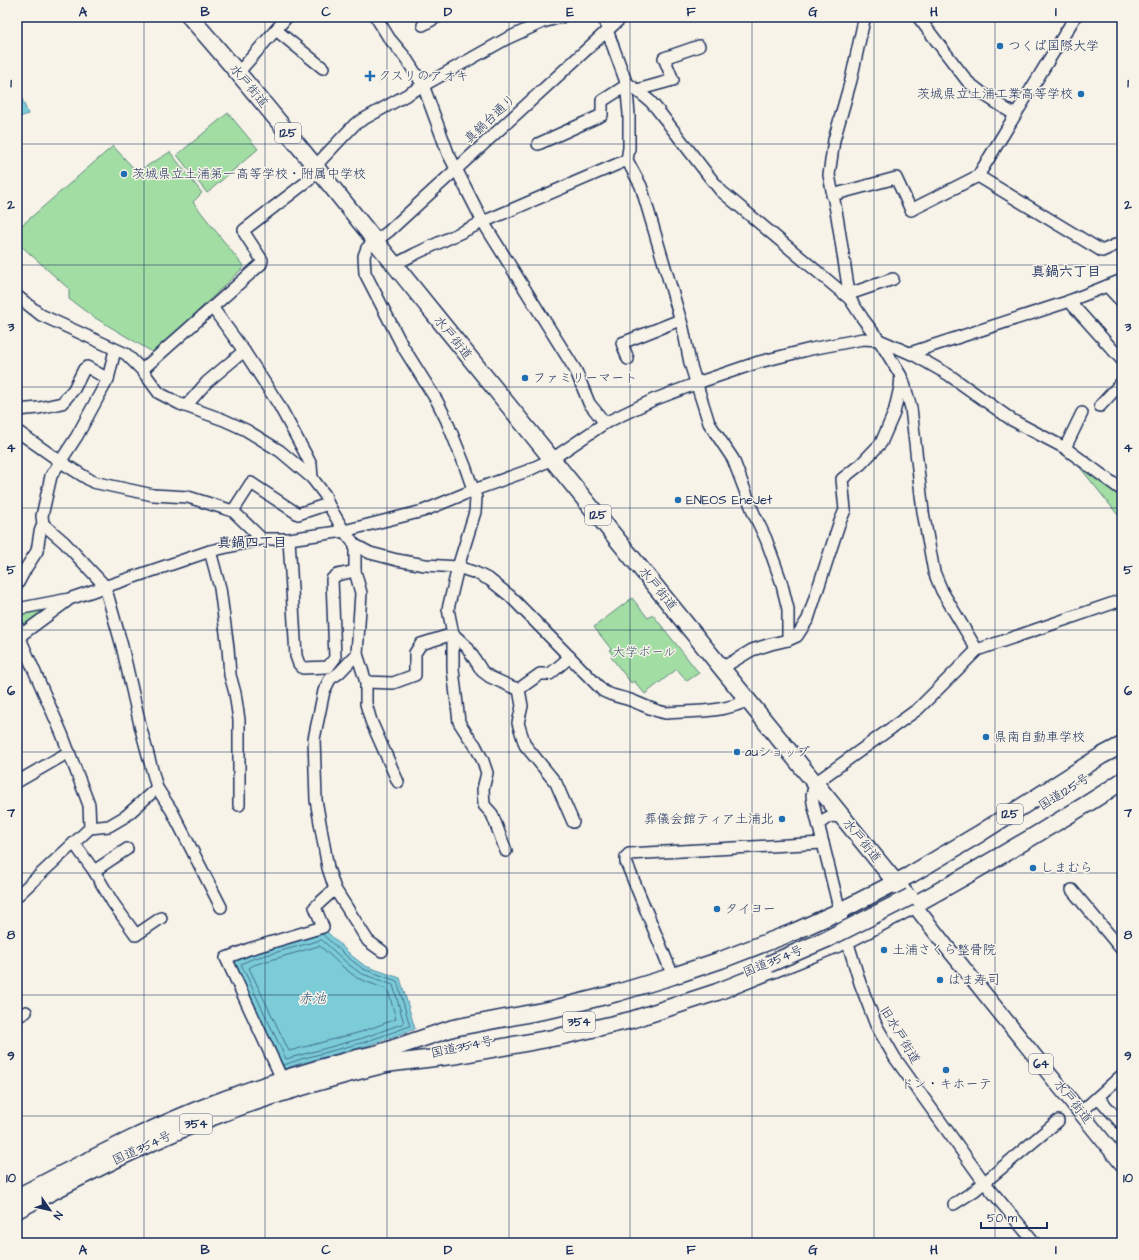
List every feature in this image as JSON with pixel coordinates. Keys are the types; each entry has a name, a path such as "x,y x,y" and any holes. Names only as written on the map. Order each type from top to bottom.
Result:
{"highway":[{"name":"水戸街道","path":"190,17 317,169 844,819 906,893"},
{"name":"125","path":"906,893 979,834 1101,756 1122,745"},
{"name":"国道125号","path":"980,851 1122,756"},
{"name":"国道125号","path":"906,893 1122,769"},
{"name":"125","path":"906,893 995,860 1122,782"},
{"path":"383,1058 453,1028 553,1009 617,993 673,976 721,960 783,936 840,911 906,893"},
{"path":"383,1058 459,1055 558,1037 631,1020 717,992 847,940 906,893"},
{"name":"国道354号","path":"17,1197 112,1148 214,1103 282,1079 383,1058 463,1046 536,1032 627,1011 699,989 767,959 827,939 906,893"},
{"name":"国道354号","path":"17,1210 126,1155 174,1133 223,1113 291,1091 383,1058"}],"main road":[{"name":"水戸街道","path":"906,893 950,951 1122,1164"}],"street":[{"path":"238,73 287,17"},
{"path":"376,17 389,38 406,57 423,85 448,153 483,222 576,371 589,403 605,423"},
{"path":"423,25 437,17"},
{"path":"142,370 261,264 262,260 245,234 244,230 309,180 317,169 321,160 355,124 506,39 543,22 561,17"},
{"path":"604,17 630,86 629,148 627,160 641,186 680,320 696,384 709,423 732,459 754,514 766,539 779,574 788,609 788,640"},
{"name":"真鍋台通り","path":"506,851 492,814 484,805 483,789 487,773 483,761 475,745 459,722 453,670 453,634 448,609 458,567 476,512 476,498 453,435 440,407 403,347 365,274 364,256 367,248 389,231 622,17"},
{"path":"850,297 829,175 834,140 851,80 864,17"},
{"path":"918,17 968,82 1015,116"},
{"path":"832,195 896,178 911,210 978,176 1075,17"},
{"path":"276,30 323,68"},
{"path":"538,144 602,115 602,101 630,86 673,80 664,58 699,46"},
{"path":"630,86 657,109 721,191 850,297 863,319 879,340 902,376 911,408 923,512 934,572 942,591 977,650"},
{"path":"394,265 483,222 627,160"},
{"path":"978,176 1102,251 1122,242"},
{"path":"850,297 894,279"},
{"path":"910,353 1069,301 1122,280"},
{"path":"1107,286 1122,302"},
{"path":"17,296 41,315 126,354 142,370 159,394 246,430 280,450 312,478 354,545 370,553 397,560 426,565 458,567 476,573 490,580 510,596 603,691 659,712 723,709 748,700"},
{"path":"1069,301 1122,360"},
{"path":"212,307 244,351 279,405 311,465 312,478"},
{"path":"628,359 622,343 680,320"},
{"path":"17,609 69,599 210,551 262,539 289,538 344,531 422,511 474,490 528,471 552,459 605,423 652,400 759,362 811,349 863,339 879,340 910,353 949,375 1012,420 1065,448 1122,490"},
{"path":"17,585 37,551 43,524 42,516 51,476 77,436 108,379 115,350"},
{"path":"186,406 207,382 244,351"},
{"path":"17,410 39,408 62,403 74,389 84,369 87,367 108,379"},
{"path":"722,668 752,650 797,636 808,619 845,510 842,480 861,464 881,443 894,412 902,376"},
{"path":"1100,406 1122,382"},
{"path":"1065,448 1082,414"},
{"path":"17,431 60,462 93,482 153,495 188,496 232,511 262,539"},
{"path":"232,511 251,483 298,514 328,504"},
{"path":"43,524 69,547 105,586 122,646 157,788 172,811 221,907"},
{"path":"289,538 296,656 299,664 304,668 328,666 334,658 332,579 337,575 355,571"},
{"path":"354,545 355,571 361,593 357,654 366,682 366,704 371,721 398,782"},
{"path":"210,551 220,588 230,675 235,693 239,720 239,805"},
{"path":"18,637 69,599"},
{"path":"815,782 918,708 977,650 1122,600"},
{"path":"17,624 18,637 69,752 89,805 90,828"},
{"path":"366,682 393,683 415,675 415,652 421,644 453,634 467,647 482,671 490,677 518,689"},
{"path":"357,654 330,679 324,691 314,739 316,800 328,868 335,889 368,942 382,951"},
{"path":"518,689 540,674 550,674 570,657"},
{"path":"518,689 522,706 518,723 525,745 556,784 573,822"},
{"path":"17,782 69,752"},
{"name":"旧水戸街道","path":"815,782 812,795 847,940 860,983 876,1025 895,1058 984,1182 1035,1243"},
{"path":"17,896 90,828 108,826 126,816 157,788"},
{"path":"819,824 826,818 832,816 837,816 844,819"},
{"path":"74,843 94,871 113,904 136,934 160,918"},
{"path":"673,976 626,862 626,857 629,854 823,843"},
{"path":"94,871 128,849"},
{"path":"282,1079 226,958 249,949 323,927 315,907 335,889"},
{"path":"1072,890 1122,950"},
{"path":"1081,1112 1122,1075"},
{"path":"1098,1097 1122,1124"},
{"path":"954,1204 974,1191 1058,1121"}],"green space":[{"path":"228,113 258,149 207,193 177,155"},
{"path":"113,146 137,172 170,152 202,193 193,202 244,267 154,353 92,316 69,299 69,289 19,244 21,226"},
{"path":"1066,450 1122,494 1122,520"},
{"name":"大学ボール","path":"632,598 648,618 653,615 699,673 687,681 677,669 645,694 634,681 631,683 611,657 613,655 609,650 611,649 594,627"},
{"path":"63,602 21,633 17,614"}],"water":[{"path":"17,86 28,114 17,118"},
{"name":"赤池","path":"324,929 352,956 365,966 400,978 415,1029 366,1046 281,1070 228,959"}],"place":[{"name":"つくば国際大学","path":"1000,46"},
{"name":"クスリのアオキ","path":"370,76"},
{"name":"茨城県立土浦工業高等学校","path":"1081,94"},
{"name":"茨城県立土浦第一高等学校・附属中学校","path":"124,174"},
{"name":"ファミリーマート","path":"525,378"},
{"name":"ENEOS EneJet","path":"678,500"},
{"name":"県南自動車学校","path":"986,737"},
{"name":"auショップ","path":"737,752"},
{"name":"葬儀会館ティア土浦北","path":"782,819"},
{"name":"しまむら","path":"1033,868"},
{"name":"タイヨー","path":"717,909"},
{"name":"土浦さくら整骨院","path":"884,950"},
{"name":"はま寿司","path":"940,980"},
{"name":"ドン・キホーテ","path":"946,1070"}],"district":[{"name":"真鍋六丁目","path":"1066,272"},
{"name":"真鍋四丁目","path":"252,543"}]}
